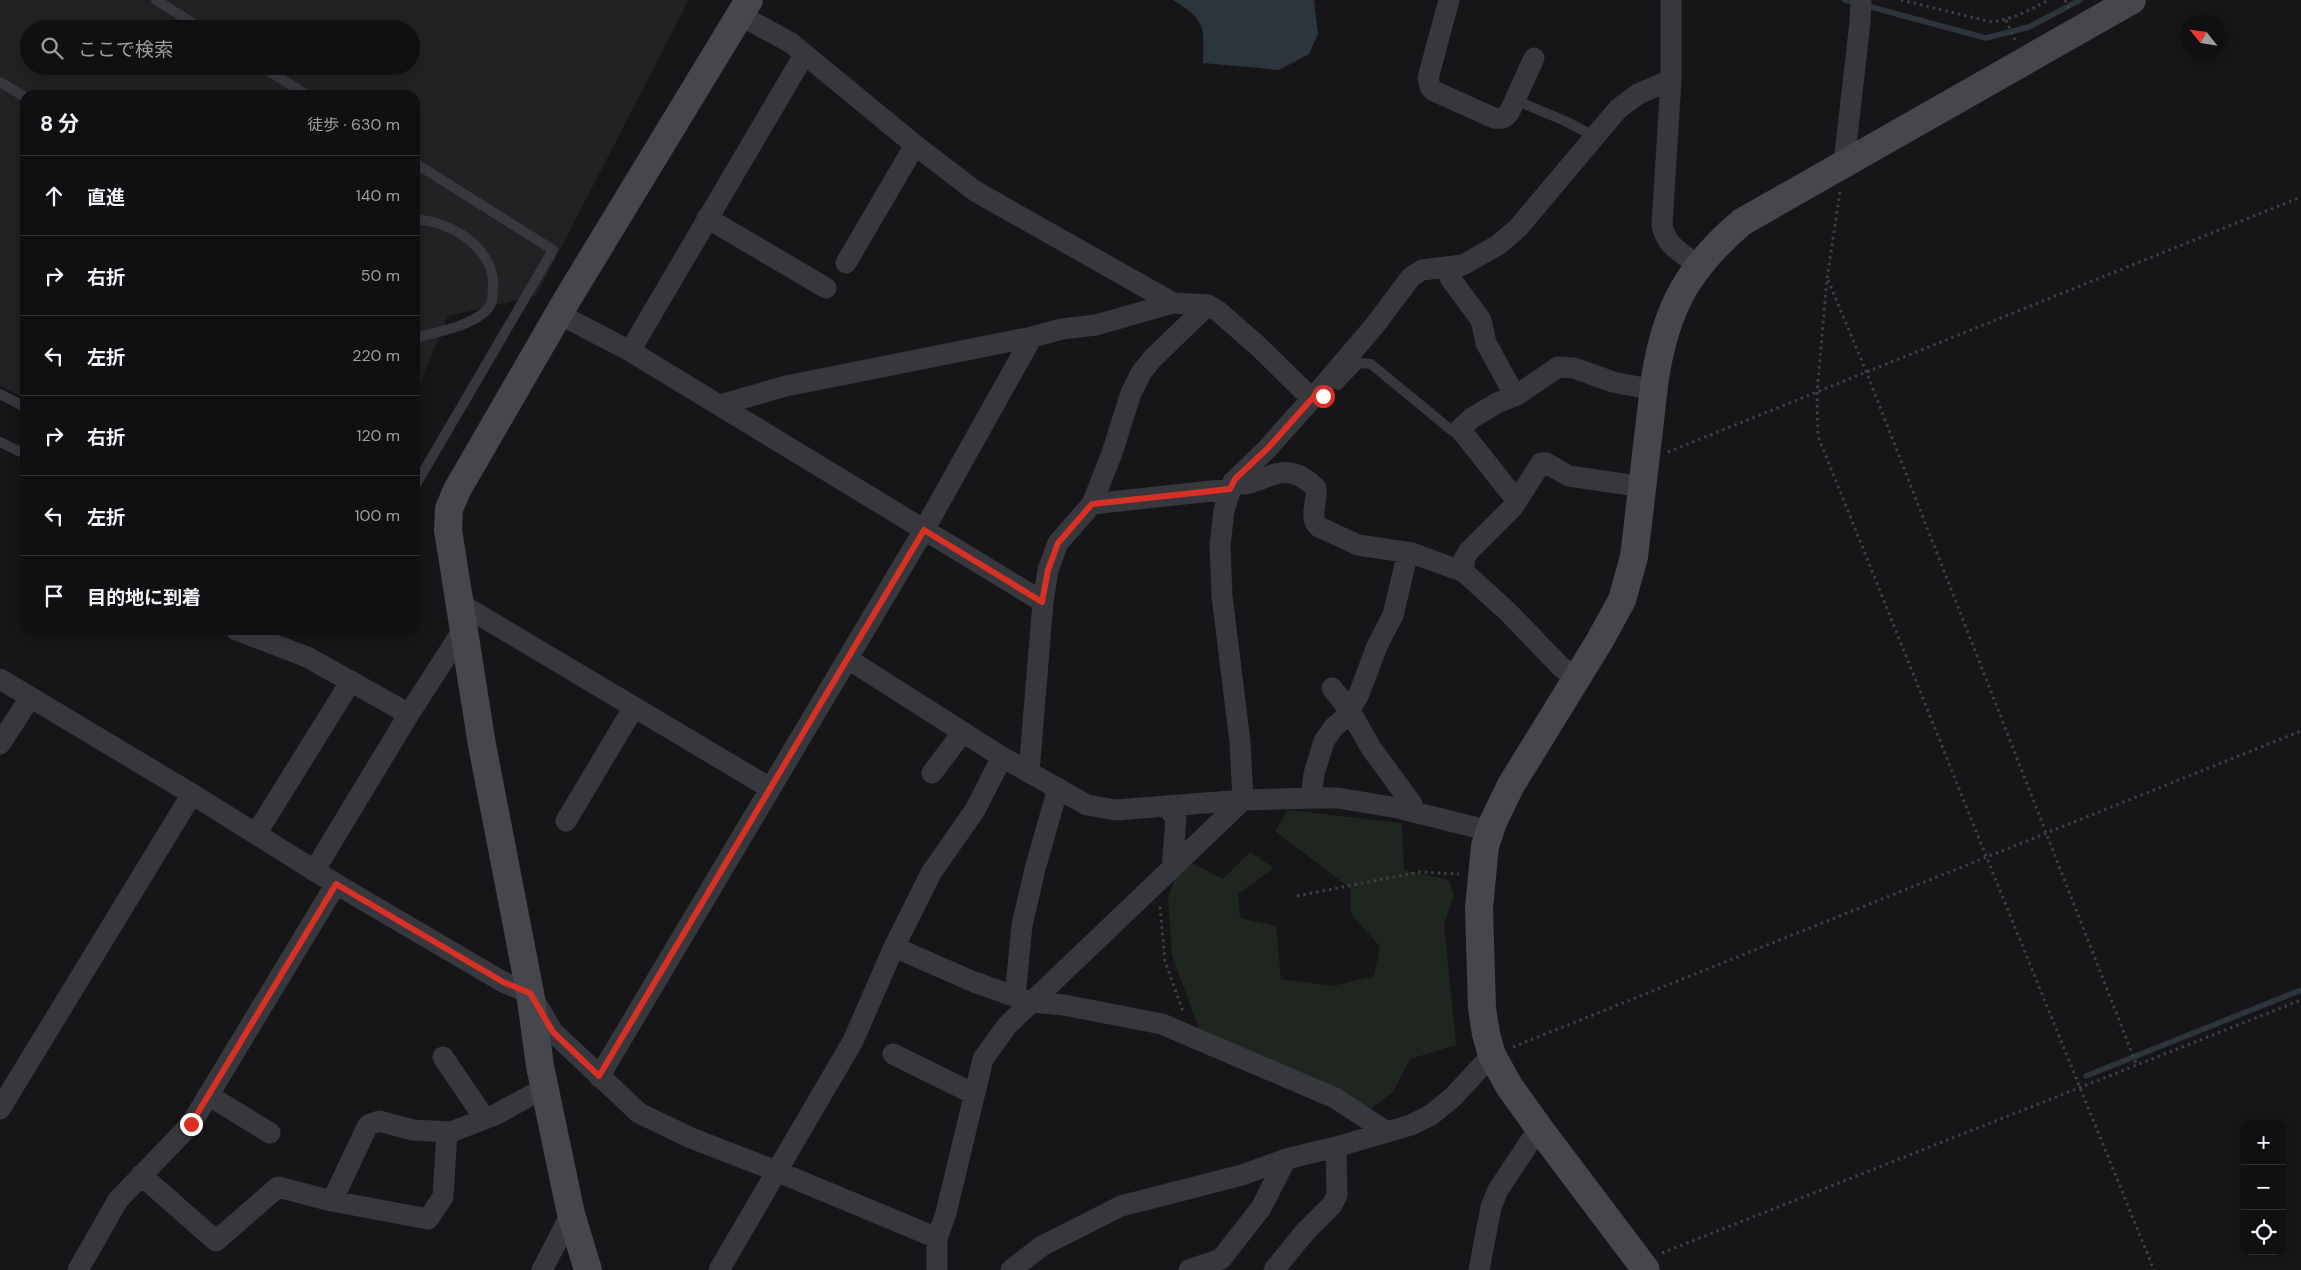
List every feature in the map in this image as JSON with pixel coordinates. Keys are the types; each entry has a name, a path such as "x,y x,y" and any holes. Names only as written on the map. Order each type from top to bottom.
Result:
{"street":[{"path":"1449,0 1428,78 1430,87 1434,91 1485,114 1501,119 1507,116 1534,58"},
{"path":"1670,0 1671,80 1662,225 1664,234 1672,246 1698,264"},
{"path":"1844,163 1861,0"},
{"path":"1643,1266 1509,1086 1492,1055 1482,1008 1479,908 1485,846 1490,831 1511,786 1622,600 1634,557 1660,348 1668,321 1680,294 1698,264 1742,222 2132,0"},
{"path":"588,1270 571,1214 546,1087 540,1066 530,993 482,745 463,630 448,530 450,509 457,490 471,464 744,7 975,191 1173,303"},
{"path":"630,351 804,55"},
{"path":"937,1270 937,1238 946,1213 983,1059 1023,1000 1165,875 1243,800 1240,742 1222,596 1220,546 1224,510 1232,485 1314,396 1375,325 1411,276 1422,270 1463,265 1498,245 1518,228 1618,109 1631,99 1656,85 1671,80"},
{"path":"846,262 915,145"},
{"path":"707,218 826,288"},
{"path":"1447,267 1450,278 1481,320 1486,343 1515,396"},
{"path":"720,405 786,386 1032,338 1062,329 1096,325 1173,303 1208,305 1218,311 1314,396"},
{"path":"1029,772 1042,602 1048,570 1058,543 1092,504 1112,453 1131,393 1141,373 1153,358 1208,305"},
{"path":"559,314 630,351 1042,602"},
{"path":"599,1076 924,530 1032,338"},
{"path":"1516,501 1460,429 1472,418 1497,403 1515,396 1552,370 1566,366 1613,382 1654,390"},
{"path":"1464,572 1464,560 1468,552 1516,501 1541,463 1546,463 1569,476 1588,481 1644,487"},
{"path":"1092,504 1246,484 1276,473 1289,472 1316,488 1314,519 1316,525 1358,545 1408,552 1430,558 1464,572 1508,612 1561,667 1577,678"},
{"path":"1311,798 1314,774 1324,741 1334,726 1346,717 1359,694 1376,646 1393,615 1408,552"},
{"path":"459,604 770,788"},
{"path":"314,870 409,714 463,630"},
{"path":"249,635 307,657 409,714"},
{"path":"848,659 1002,757 1087,805 1116,810 1243,800 1338,798 1414,811 1490,831"},
{"path":"0,679 192,794 336,884 503,982 530,993 553,1032 639,1113 691,1138 937,1238"},
{"path":"256,834 351,681"},
{"path":"1332,688 1350,710 1371,748 1412,804 1414,811"},
{"path":"0,744 30,698"},
{"path":"566,821 634,707"},
{"path":"932,773 963,732"},
{"path":"719,1270 853,1041 894,947 931,873 975,810 1002,757"},
{"path":"1023,1000 1022,925 1034,869 1058,788"},
{"path":"0,1109 192,794"},
{"path":"1165,875 1176,819 1167,806"},
{"path":"78,1270 118,1200 191,1124 336,884"},
{"path":"894,947 1023,1000 1064,1005 1162,1024 1335,1098 1387,1132"},
{"path":"893,1054 974,1094"},
{"path":"1012,1270 1042,1246 1121,1206 1242,1175 1286,1159 1336,1147 1411,1125 1431,1115 1453,1096 1492,1055"},
{"path":"443,1057 485,1119"},
{"path":"332,1201 368,1125 379,1121 413,1130 451,1132 485,1119 546,1087"},
{"path":"208,1095 270,1133"},
{"path":"141,1175 216,1241 278,1187 332,1201 428,1219 442,1197 447,1132"},
{"path":"1479,1270 1491,1207 1498,1190 1531,1140 1542,1132"},
{"path":"1274,1270 1298,1239 1332,1205 1337,1195 1336,1147"},
{"path":"1189,1270 1221,1259 1262,1208 1286,1159"},
{"path":"542,1270 571,1214"}],"lane":[{"path":"156,0 188,20"},
{"path":"275,75 299,90"},
{"path":"0,82 20,94"},
{"path":"1515,100 1565,121 1594,136"},
{"path":"420,166 554,250 420,478"},
{"path":"420,220 426,220 450,228 467,238 481,252 490,266 493,282 492,304 477,318 420,336"},
{"path":"1314,396 1328,394 1351,370 1360,363 1366,362 1371,364 1451,430 1455,432 1460,429"},
{"path":"0,394 20,404"},
{"path":"0,442 20,452"}],"path":[{"path":"1901,0 1992,22 2006,20 2023,14 2049,0"},
{"path":"1844,163 1827,279 1817,392 1818,436 2154,1270"},
{"path":"1648,453 1663,454 2301,197"},
{"path":"1827,279 1866,371 2137,1066"},
{"path":"1492,1055 1986,856 2048,834 2301,731"},
{"path":"1297,896 1420,872 1481,876"},
{"path":"1165,875 1160,892 1161,929 1165,961 1169,978 1186,1021 1188,1034"},
{"path":"1643,1266 2301,1000"}],"shaded area":[{"path":"0,0 689,0 536,296 448,316 420,382 420,90 20,90 20,396 0,386"},
{"path":"1173,0 1314,0 1318,34 1309,54 1279,70 1203,63 1203,33 1201,26 1192,13"},
{"path":"1288,810 1402,823 1404,870 1449,880 1454,895 1444,924 1456,1045 1410,1059 1393,1092 1368,1111 1200,1032 1172,955 1168,898 1177,872 1188,861 1223,879 1250,852 1274,868 1238,894 1240,918 1276,926 1281,979 1333,986 1374,976 1380,947 1351,914 1351,889 1275,831"}],"waterway":[{"path":"1845,0 1986,38 2029,27 2080,0"},
{"path":"2086,1076 2301,990"}],"route":[{"path":"191,1124 336,884 503,982 530,993 553,1032 599,1076 924,530 1042,602 1048,570 1058,543 1092,504 1222,488 1230,489 1235,479 1267,449 1317,393 1323,396"}]}
